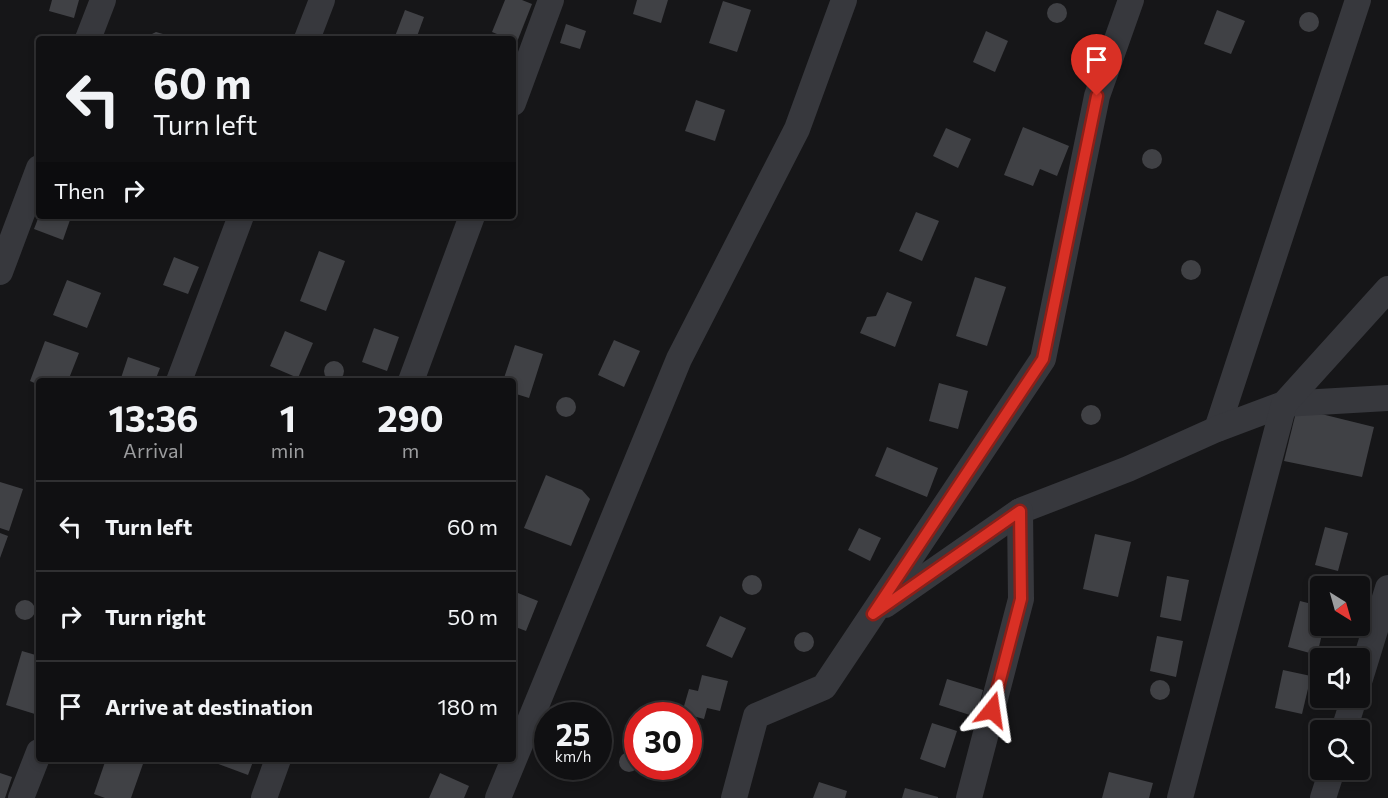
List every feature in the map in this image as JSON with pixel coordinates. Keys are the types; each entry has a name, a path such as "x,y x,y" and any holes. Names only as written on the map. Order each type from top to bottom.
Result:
{"street":[{"path":"89,36 103,0"},
{"path":"308,36 322,0"},
{"path":"516,95 551,0"},
{"path":"516,754 679,359 797,129 844,0"},
{"path":"734,798 756,716 824,687 1043,359 1097,96 1131,0"},
{"path":"1217,429 1358,0"},
{"path":"0,272 36,176"},
{"path":"180,378 240,219"},
{"path":"412,378 471,219"},
{"path":"1180,798 1284,404 1388,289"},
{"path":"873,614 1020,511 1128,469 1217,429 1284,404 1388,398"},
{"path":"969,798 1021,599 1020,511"},
{"path":"1369,648 1388,588"},
{"path":"21,798 36,760"},
{"path":"264,798 277,762"},
{"path":"498,798 513,762"},
{"path":"1323,798 1329,780"}],"building":[{"path":"52,0 79,0 74,18 49,11"},
{"path":"505,0 522,0 532,4 517,42 516,36 502,36 492,32"},
{"path":"637,0 668,0 661,23 633,14"},
{"path":"723,1 751,10 737,52 709,43"},
{"path":"1053,3 1061,3 1067,9 1067,17 1061,23 1053,23 1047,17 1047,9"},
{"path":"405,10 424,17 417,36 395,36"},
{"path":"1217,10 1245,21 1231,54 1204,44"},
{"path":"1305,12 1313,12 1319,18 1319,26 1313,32 1305,32 1299,26 1299,18"},
{"path":"566,24 586,31 580,49 560,43"},
{"path":"986,31 1008,41 995,72 973,62"},
{"path":"156,32 165,36 149,36"},
{"path":"696,100 725,110 715,141 685,131"},
{"path":"1023,127 1069,146 1057,176 1040,169 1033,186 1004,175"},
{"path":"946,128 971,139 958,168 933,156"},
{"path":"1148,149 1156,149 1162,155 1162,163 1156,169 1148,169 1142,163 1142,155"},
{"path":"916,212 939,221 922,261 899,251"},
{"path":"38,219 70,220 63,240 34,229"},
{"path":"319,251 345,261 326,311 300,301"},
{"path":"174,257 199,267 188,294 163,285"},
{"path":"1187,260 1195,260 1201,266 1201,274 1195,280 1187,280 1181,274 1181,266"},
{"path":"975,277 1006,287 987,346 956,336"},
{"path":"67,280 101,293 87,328 53,315"},
{"path":"887,292 912,302 895,347 860,333 867,317 876,316"},
{"path":"374,328 399,337 387,371 362,362"},
{"path":"285,331 313,343 298,378 270,366"},
{"path":"614,340 640,351 624,387 598,375"},
{"path":"45,341 79,353 69,378 36,378 36,384 30,381"},
{"path":"515,345 543,354 529,398 516,394 516,378 504,378"},
{"path":"128,357 160,368 156,378 121,378"},
{"path":"330,361 338,361 344,367 344,375 341,378 327,378 324,375 324,367"},
{"path":"939,383 968,391 958,429 929,421"},
{"path":"562,397 570,397 576,403 576,411 570,417 562,417 556,411 556,403"},
{"path":"1087,405 1095,405 1101,411 1101,419 1095,425 1087,425 1081,419 1081,411"},
{"path":"1297,408 1374,427 1362,477 1284,461"},
{"path":"887,447 938,468 927,497 875,476"},
{"path":"546,475 582,490 590,499 571,546 524,528"},
{"path":"0,482 23,489 9,531 0,528"},
{"path":"1325,527 1348,533 1338,571 1315,565"},
{"path":"859,528 881,538 870,561 848,550"},
{"path":"0,533 8,536 0,558"},
{"path":"1095,534 1131,542 1118,597 1083,589"},
{"path":"748,575 756,575 762,581 762,589 756,595 748,595 742,589 742,581"},
{"path":"1167,576 1189,580 1181,621 1160,617"},
{"path":"516,592 538,601 526,631 516,627"},
{"path":"21,600 29,600 35,606 35,614 29,620 21,620 15,614 15,606"},
{"path":"1300,601 1310,604 1310,636 1322,636 1319,648 1310,648 1310,653 1288,647"},
{"path":"720,616 746,628 732,658 706,646"},
{"path":"800,632 808,632 814,638 814,646 808,652 800,652 794,646 794,638"},
{"path":"1157,636 1183,641 1176,677 1150,671"},
{"path":"22,651 36,655 36,714 6,705"},
{"path":"1283,670 1310,676 1302,714 1275,708"},
{"path":"702,675 728,681 720,711 707,708 704,719 702,718 702,702 685,702 689,689 698,691"},
{"path":"947,679 983,690 976,717 939,705"},
{"path":"1156,680 1164,680 1170,686 1170,694 1164,700 1156,700 1150,694 1150,686"},
{"path":"932,723 957,731 945,768 920,759"},
{"path":"624,754 624,770 619,762"},
{"path":"105,762 144,762 131,798 105,798 94,794"},
{"path":"213,762 253,762 248,775"},
{"path":"1109,772 1153,783 1149,798 1102,798"},
{"path":"0,773 12,777 5,798 0,798"},
{"path":"440,773 469,786 464,798 429,798"},
{"path":"819,782 847,791 845,798 813,798"},
{"path":"905,788 938,797 938,798 902,798"}],"route":[{"path":"992,710 1021,599 1020,511 873,614 1043,359 1097,96"}]}
